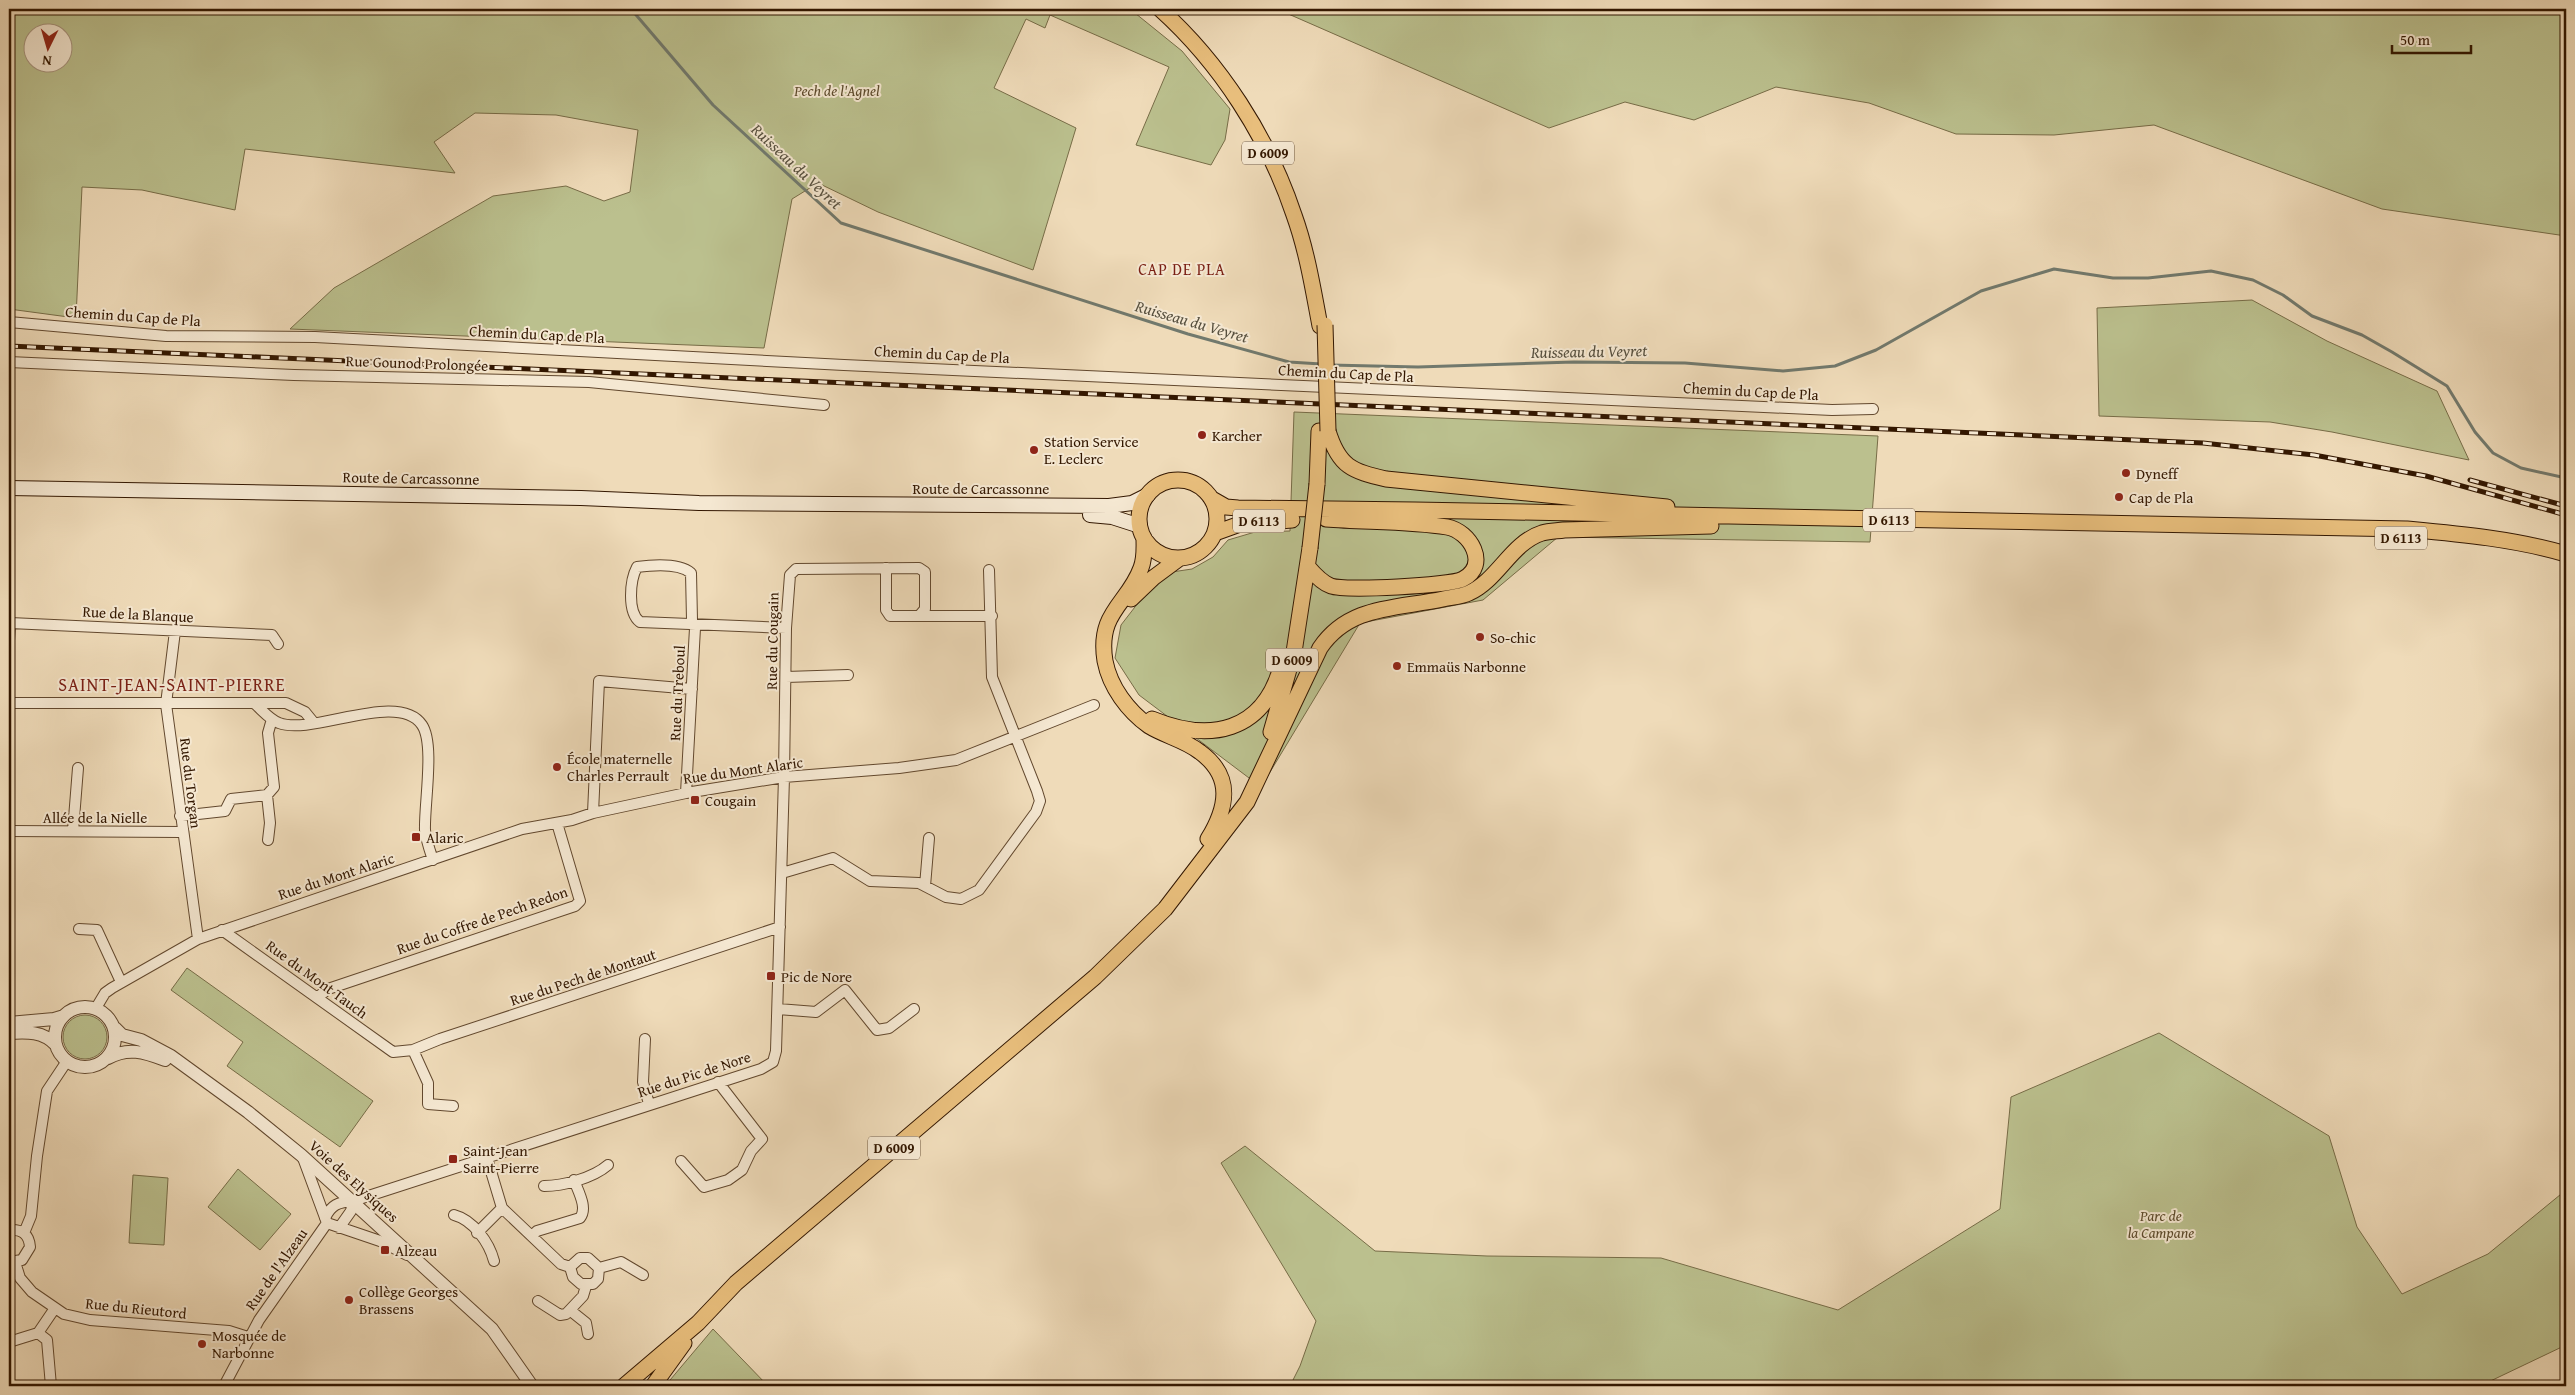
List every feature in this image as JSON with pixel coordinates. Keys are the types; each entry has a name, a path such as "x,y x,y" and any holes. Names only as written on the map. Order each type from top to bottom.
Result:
{"main road":[{"name":"D 6009","path":"1160,9 1189,36 1205,56 1247,116 1270,156 1286,192 1301,238 1322,326"},
{"name":"D 6009","path":"624,1386 698,1323 736,1283 1095,977 1165,909 1200,866 1224,831 1256,770 1278,714 1294,652 1308,567 1324,431 1319,275 1311,240 1298,202 1261,120 1212,50 1174,9"},
{"path":"1324,431 1338,458 1351,470 1386,480 1788,518"},
{"path":"1095,977 1175,885 1217,824 1225,801 1223,783 1215,766 1200,751 1150,726 1129,709 1110,677 1105,654 1108,621 1114,608 1133,583 1141,568 1144,556 1142,532 1142,504 1148,494 1163,484 1185,481 1200,487 1212,499 1217,520 1215,533 1202,550 1192,556 1180,558 1159,553 1142,532"},
{"name":"Route de Carcassonne","path":"9,488 812,504 1109,506 1132,503 1148,494"},
{"name":"D 6113","path":"1212,499 1226,507 1274,510 1415,510 2407,529 2462,534 2546,548 2566,554"},
{"name":"Route de Carcassonne","path":"812,504 992,513 1102,515 1142,532"},
{"path":"1129,709 1163,723 1205,730 1235,725 1257,712 1267,701 1277,680 1308,567 1323,582 1332,587 1369,587 1452,584 1464,579 1472,572 1475,563 1476,550 1470,540 1449,527 1326,519"},
{"name":"D 6113","path":"1215,533 1240,524 1261,521 1326,519 2343,535 2444,540 2527,552 2566,562"},
{"path":"1224,831 1247,802 1320,648 1327,638 1345,622 1377,610 1468,594 1494,576 1519,548 1541,534 1564,530 1711,526"},
{"path":"1107,633 1114,620 1139,590 1180,558"},
{"name":"D 6009","path":"653,1386 698,1323"}],"street":[{"name":"Chemin du Cap de Pla","path":"9,322 166,336 315,337 844,365 1305,385 1394,391 1832,410 1874,410"},
{"name":"Rue Gounod Prolongée","path":"9,362 304,375 589,382 824,405"},
{"name":"Rue du Treboul","path":"686,793 692,688 693,624 691,573 685,568 637,567 633,574 632,610 634,617 640,622 693,624"},
{"path":"886,568 886,610 890,616 992,616"},
{"name":"Rue du Cougain","path":"784,777 786,628 790,575 796,569 919,568 925,572 925,609 918,616"},
{"path":"782,873 833,858 870,881 919,883 946,897 960,898 980,890 1036,812 1040,801 1037,791 992,677 992,616 989,570"},
{"name":"Rue de la Blanque","path":"9,641 10,623 272,635 278,644"},
{"path":"693,624 786,628"},
{"name":"Rue du Torgan","path":"175,631 166,704 198,939"},
{"path":"786,677 848,675"},
{"path":"593,813 599,681 692,688"},
{"path":"9,703 286,703 305,712 314,723"},
{"path":"255,704 279,724 314,723 378,713 399,712 412,716 422,725 429,751 425,833 433,860"},
{"name":"Rue du Mont Alaric","path":"96,1008 105,993 121,982 198,939 522,829 558,823 593,813 686,793 784,777 905,767 956,760 1094,705"},
{"path":"268,840 270,823 267,796 274,787 268,733 272,719"},
{"path":"73,832 78,768"},
{"name":"Rue du Pic de Nore","path":"352,1201 761,1069 773,1062 776,1051 778,1009 784,777"},
{"path":"180,816 225,810 231,799 267,796"},
{"name":"Rue du Coffre de Pech Redon","path":"318,997 328,989 575,906 580,901 558,823"},
{"name":"Allée de la Nielle","path":"9,831 182,832"},
{"path":"925,886 929,838"},
{"name":"Rue du Pech de Montaut","path":"393,1052 412,1050 440,1039 780,927"},
{"path":"79,930 97,930 121,982"},
{"name":"Rue du Mont Tauch","path":"222,930 393,1052"},
{"path":"778,1009 816,1012 845,990 877,1030 889,1028 914,1009"},
{"path":"9,1023 54,1019 78,1008 96,1008 108,1016 115,1028 115,1044 108,1058 92,1067 77,1067 67,1061 56,1045 44,1035 9,1033"},
{"path":"56,1045 57,1026 64,1016"},
{"name":"Voie des Elysiques","path":"115,1028 122,1035 152,1045 188,1069 248,1112 301,1155 492,1329 532,1386"},
{"path":"645,1039 642,1082 649,1104"},
{"path":"412,1050 428,1083 428,1104 453,1106"},
{"name":"Voie des Elysiques","path":"108,1058 118,1052 138,1051 188,1069"},
{"path":"24,1232 31,1216 37,1156 47,1091 67,1061"},
{"path":"681,1161 704,1187 728,1180 742,1170 750,1150 762,1138 718,1082"},
{"name":"Rue de l'Alzeau","path":"301,1155 322,1206 326,1221 339,1228 380,1241 413,1258"},
{"path":"487,1158 502,1208 561,1264 570,1267"},
{"path":"544,1186 555,1186 600,1172 608,1165"},
{"path":"532,1236 538,1231 580,1218 584,1209 574,1180"},
{"path":"339,1228 351,1211 352,1201"},
{"name":"Rue de l'Alzeau","path":"224,1386 248,1338 326,1221 332,1206 341,1202 352,1201"},
{"path":"477,1233 502,1208"},
{"path":"454,1215 465,1218 491,1250 494,1261"},
{"path":"9,1230 17,1229 24,1232 30,1240 28,1255 12,1262"},
{"path":"570,1267 580,1258 588,1258 599,1268"},
{"name":"Rue du Rieutord","path":"12,1262 20,1278 32,1292 64,1314 90,1320 228,1331 248,1338"},
{"path":"599,1268 621,1262 644,1275"},
{"path":"570,1267 573,1277 586,1286"},
{"path":"586,1286 593,1284 598,1279 599,1268"},
{"path":"538,1301 560,1315 571,1311 582,1296 586,1286"},
{"path":"9,1342 38,1332 55,1308"},
{"path":"571,1311 586,1323 588,1334"},
{"path":"38,1332 47,1340 51,1386"},
{"name":"Voie des Elysiques","path":"507,1351 521,1386"}],"green space":[{"name":"Pech de l'Agnel","path":"9,9 1130,9 1182,51 1230,109 1225,140 1211,165 1136,145 1169,67 1050,15 1045,28 1026,19 994,88 1076,128 1033,270 878,212 818,183 792,199 764,348 290,329 334,288 493,196 566,186 604,201 630,192 638,130 556,115 475,113 434,142 455,173 245,149 235,210 142,190 82,187 76,318 9,309"},
{"path":"1277,9 2566,9 2566,236 2382,209 2154,125 2054,135 1956,134 1869,103 1776,87 1694,120 1625,102 1549,128"},
{"path":"2252,300 2327,341 2437,391 2469,460 2332,432 2270,422 2099,416 2097,308"},
{"path":"1294,412 1878,436 1870,542 1558,537 1483,600 1360,623 1261,787 1139,695 1115,658 1121,625 1145,594 1165,573 1192,569 1213,557 1228,540 1255,532 1290,531"},
{"path":"187,968 373,1101 340,1147 227,1066 243,1042 171,990"},
{"path":"85,1015 97,1019 103,1025 107,1037 103,1049 97,1055 85,1059 73,1055 67,1049 63,1037 67,1025 73,1019"},
{"name":"Parc de la Campane","path":"2159,1033 2329,1136 2357,1227 2402,1294 2488,1254 2566,1190 2566,1345 2480,1386 1290,1386 1300,1366 1316,1321 1221,1163 1245,1146 1375,1251 1487,1256 1661,1258 1838,1310 2000,1209 2011,1097"},
{"path":"238,1169 291,1214 260,1250 208,1207"},
{"path":"133,1175 168,1178 164,1245 129,1243"},
{"path":"713,1329 768,1386 665,1386"}],"waterway":[{"name":"Ruisseau du Veyret","path":"631,9 713,105 841,223 1188,334 1289,362 1321,364"},
{"name":"Ruisseau du Veyret","path":"1330,365 1418,367 1574,362 1685,363 1783,371 1835,366 1876,350 1981,291 2054,269 2113,278 2148,278 2211,271 2253,280 2283,295 2312,316 2362,335 2392,352 2447,386 2475,432 2493,453 2521,468 2566,478"}],"railway":[{"path":"9,346 2203,443 2314,455 2426,476 2566,515"},
{"path":"2470,480 2566,506"}],"place":[{"name":"Karcher","path":"1202,435"},
{"name":"Station Service E. Leclerc","path":"1034,450"},
{"name":"Dyneff","path":"2126,473"},
{"name":"Cap de Pla","path":"2119,497"},
{"name":"So-chic","path":"1480,637"},
{"name":"Emmaüs Narbonne","path":"1397,666"},
{"name":"École maternelle Charles Perrault","path":"557,767"},
{"name":"Cougain","path":"695,800"},
{"name":"Alaric","path":"416,837"},
{"name":"Pic de Nore","path":"771,976"},
{"name":"Saint-Jean Saint-Pierre","path":"453,1159"},
{"name":"Alzeau","path":"385,1250"},
{"name":"Collège Georges Brassens","path":"349,1300"},
{"name":"Mosquée de Narbonne","path":"202,1344"}],"district":[{"name":"CAP DE PLA","path":"1182,269"},
{"name":"SAINT-JEAN-SAINT-PIERRE","path":"172,684"}]}
